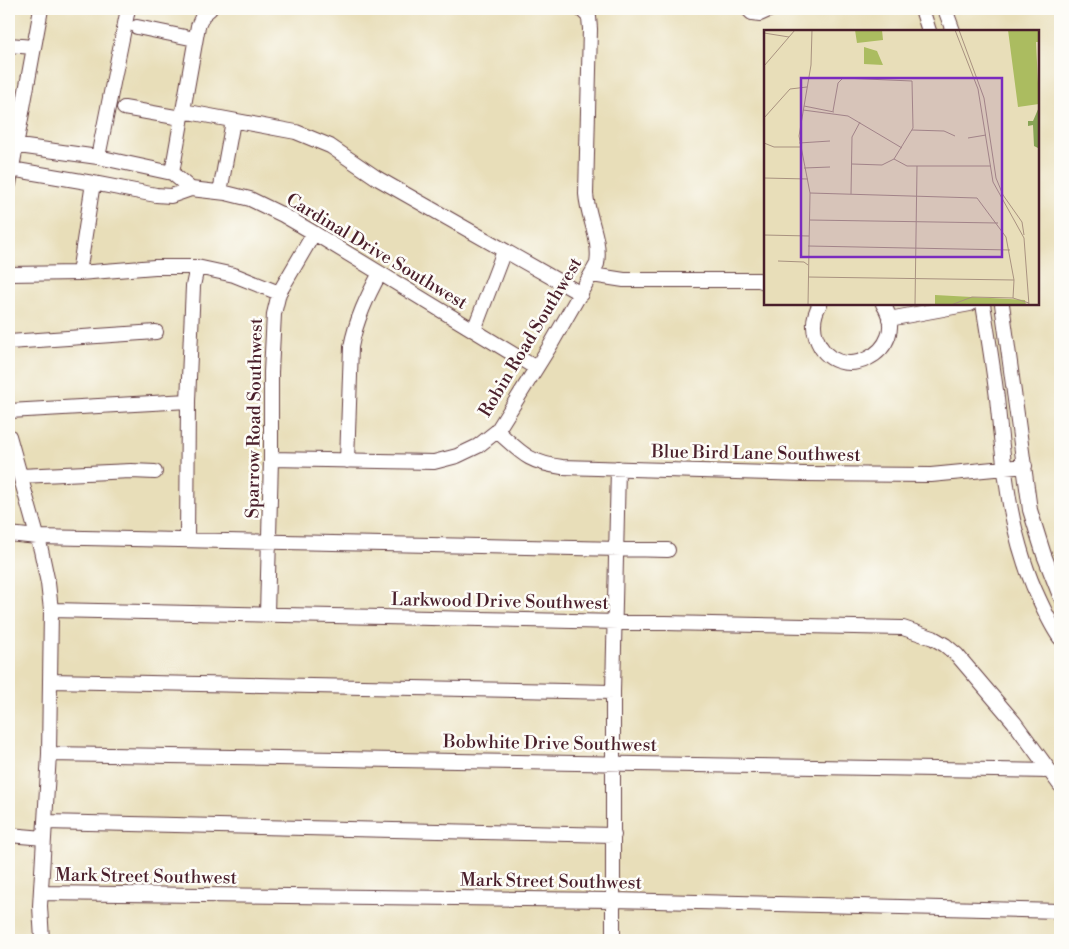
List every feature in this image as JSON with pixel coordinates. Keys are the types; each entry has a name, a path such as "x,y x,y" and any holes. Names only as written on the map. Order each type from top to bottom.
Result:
{"street":[{"path":"9,184 12,147 41,9"},
{"path":"98,157 128,9"},
{"path":"156,195 166,172 182,114 198,26 203,15 210,9"},
{"name":"Robin Road Southwest","path":"272,459 434,462 457,456 478,446 497,431 581,294 597,264 599,252 586,194 590,29 589,17 581,9"},
{"path":"748,9 755,14 771,9"},
{"path":"922,9 929,30"},
{"path":"945,9 953,30"},
{"path":"137,27 195,39"},
{"path":"9,45 33,47"},
{"path":"124,108 233,121 296,132 330,146 377,178 581,294"},
{"path":"220,192 233,121"},
{"path":"12,147 26,147 98,157 166,172 190,189"},
{"name":"Cardinal Drive Southwest","path":"11,169 93,182 156,195 171,196 190,189 220,192 250,199 314,233 536,368"},
{"path":"79,273 93,182"},
{"name":"Sparrow Road Southwest","path":"267,614 274,314 279,293 314,233"},
{"path":"474,330 504,251"},
{"path":"188,540 188,401 193,293 197,267"},
{"path":"9,274 79,273 197,267 234,275 279,293"},
{"path":"347,461 351,347 364,305 380,274"},
{"path":"592,275 624,280 759,280 764,282"},
{"path":"818,305 814,318 814,331 818,344 826,354 837,361 850,363 863,362 875,355 884,346 889,334 889,319 884,305"},
{"path":"889,319 965,305"},
{"path":"983,305 993,364 1010,512 1021,553 1036,593 1060,638"},
{"path":"1002,305 1032,519 1060,596"},
{"path":"9,342 156,332"},
{"path":"9,411 188,401"},
{"name":"Blue Bird Lane Southwest","path":"497,431 525,456 537,462 562,467 804,474 931,475 1024,466"},
{"path":"9,436 37,537 48,583 51,610 49,754 41,893 42,940"},
{"path":"612,940 614,835 613,692 618,468"},
{"path":"20,476 131,471 156,472"},
{"path":"9,534 37,537 668,550"},
{"name":"Larkwood Drive Southwest","path":"51,610 903,628 925,634 945,645 956,655 1014,722 1060,785"},
{"path":"50,681 613,692"},
{"name":"Bobwhite Drive Southwest","path":"49,754 613,762 1050,771"},
{"path":"45,822 614,835"},
{"path":"9,835 44,838"},
{"name":"Mark Street Southwest","path":"41,893 613,900 1060,911"}]}
